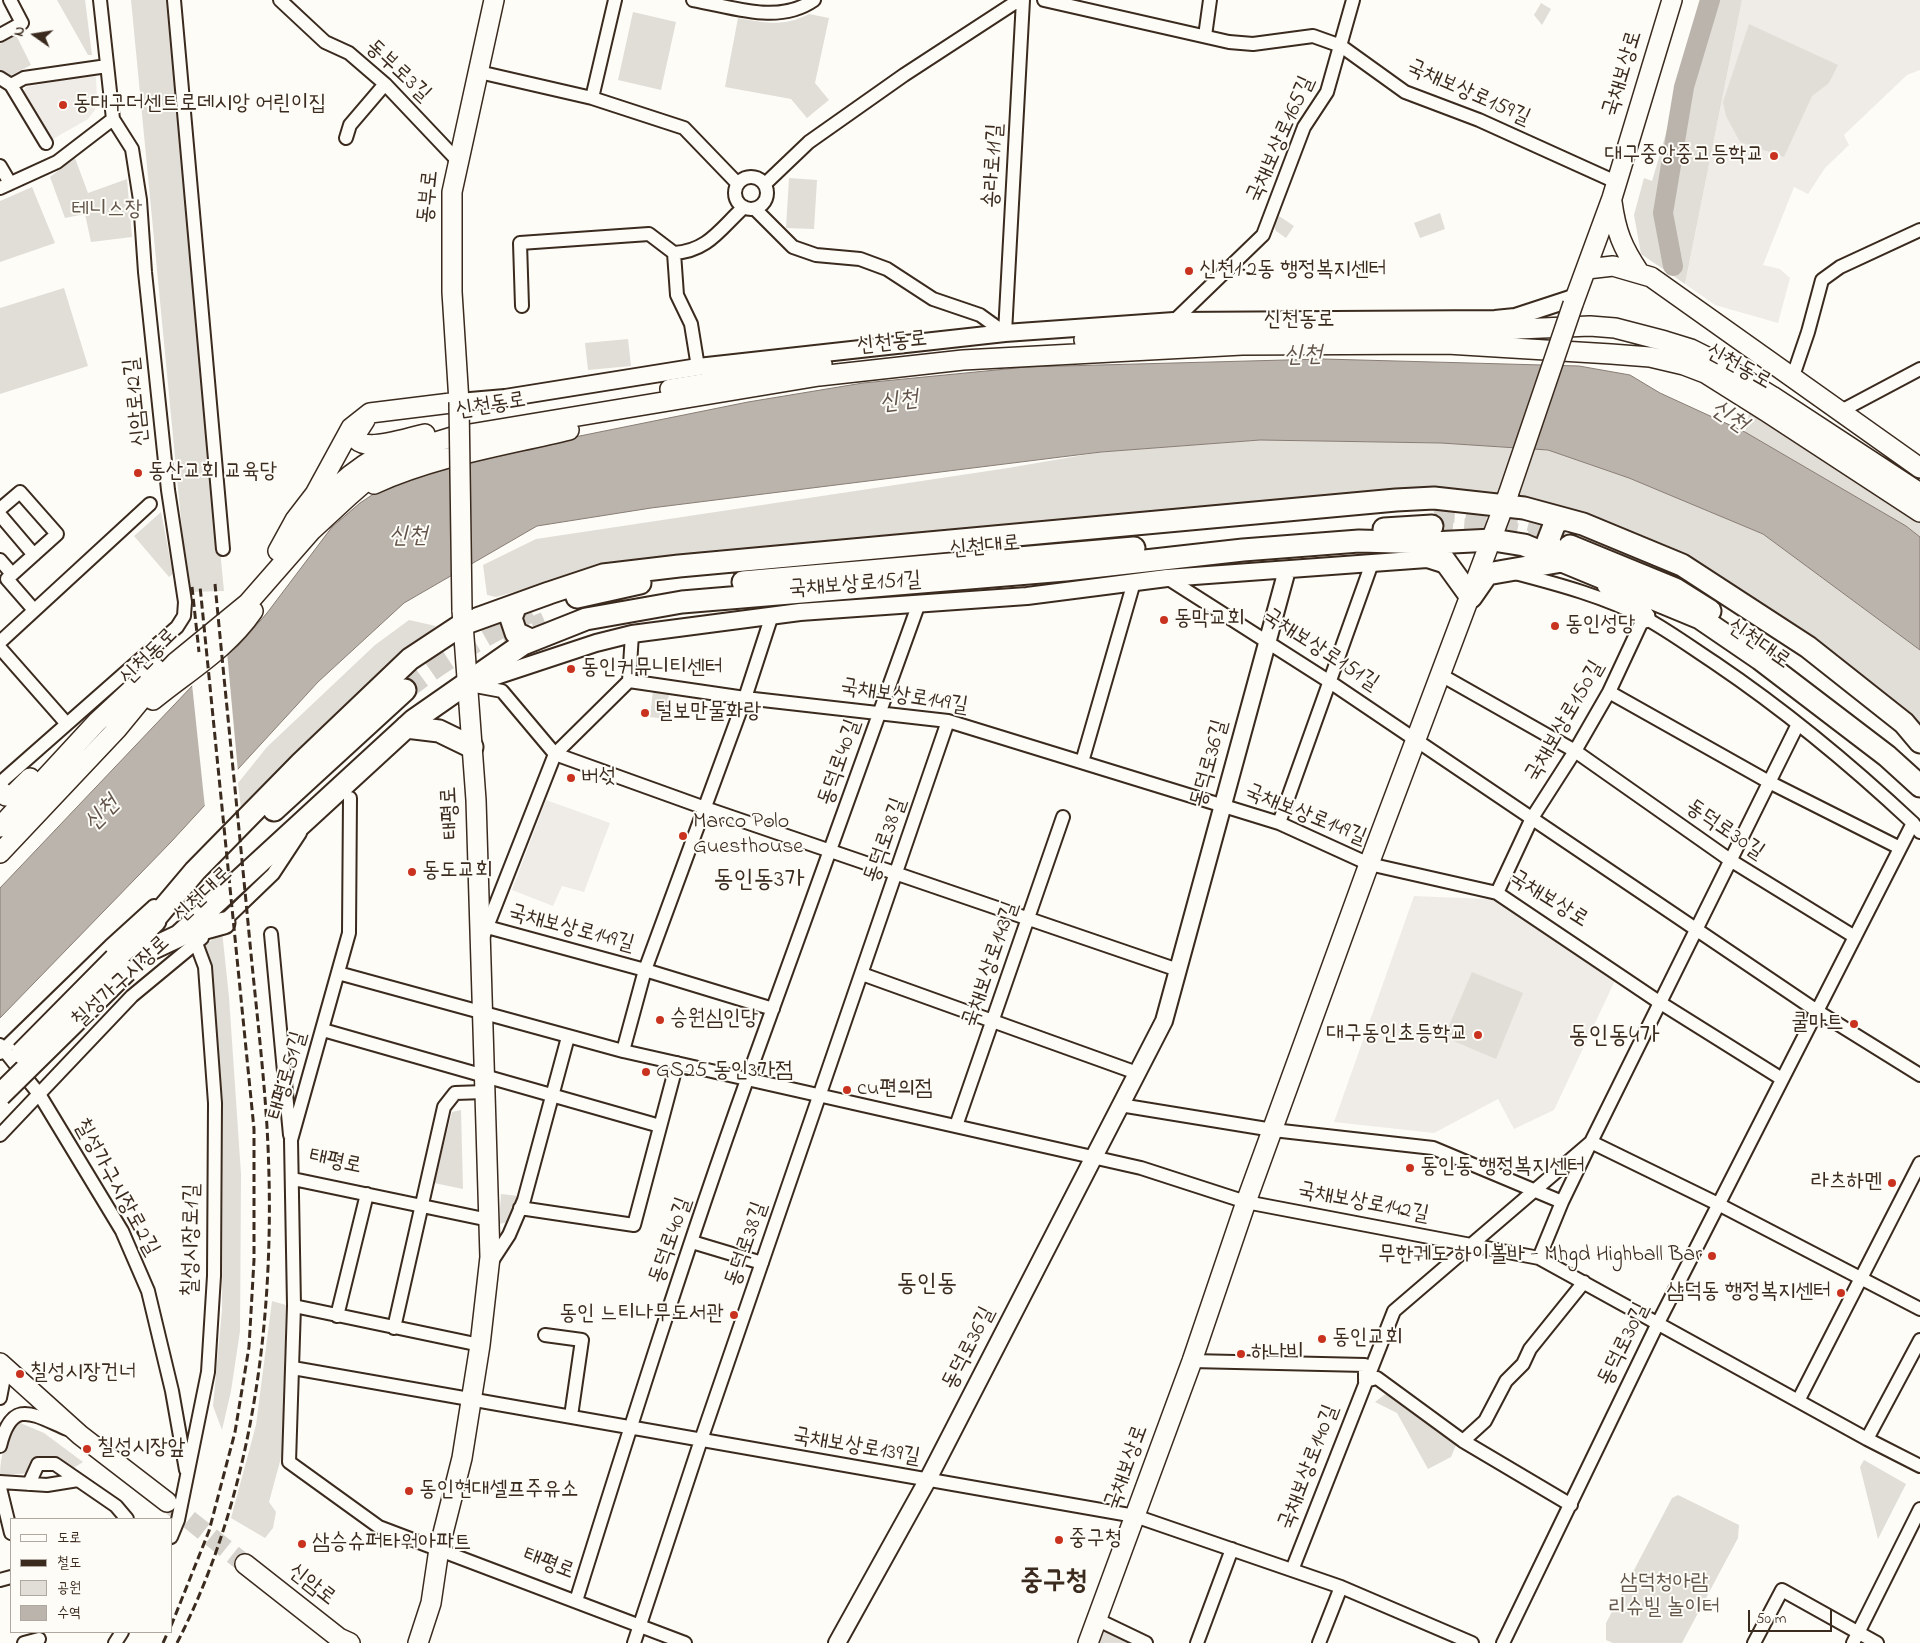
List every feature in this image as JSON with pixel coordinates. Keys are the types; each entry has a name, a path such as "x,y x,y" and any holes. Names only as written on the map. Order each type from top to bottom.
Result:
{"highway":[{"path":"146,929 208,858 302,763 406,703 468,683 531,640 586,619 682,602 1066,570 1243,550 1359,541 1433,520 1472,504 1507,498 1568,539 1700,618 1760,659 1881,752 1920,786"},
{"path":"187,939 308,816 406,703 410,659 463,617 516,605 603,575 679,566 1396,500 1433,520 1493,540 1524,545 1568,539 1640,546 1682,565 1808,647 1904,723 1920,742"},
{"path":"1433,520 1449,566 1470,597 1487,574 1508,571 1568,539"},
{"name":"신천대로","path":"542,615 632,597 737,583 1433,520"},
{"path":"1568,539 1605,582 1644,617"},
{"name":"신천대로","path":"1568,539 1619,547 1722,600 1791,648 1920,752"},
{"name":"신천대로","path":"1568,539 1674,589 1727,622 1812,683 1885,741 1920,782"},
{"path":"516,605 511,618 516,633 531,640"},
{"path":"406,703 439,731 472,747"},
{"name":"신천대로","path":"0,1095 120,965 146,929 406,703"},
{"name":"신천대로","path":"0,1075 120,965 147,951 406,703"},
{"path":"147,951 187,939 224,923"}],"main road":[{"name":"동부로","path":"463,617 459,402 450,222 452,192 458,161 494,0"},
{"name":"국채보상로","path":"1088,1643 1192,1362 1246,1202 1369,864 1493,540 1574,300 1587,269 1614,190 1672,0"},
{"path":"1614,190 1615,227 1623,248 1639,272"},
{"path":"1587,269 1613,266 1651,276 1673,294 1792,379 1920,468"},
{"path":"1673,294 1692,320 1752,358 1756,368 1754,385 1755,404"},
{"name":"신천동로","path":"0,827 97,722 126,694 228,606 332,489 352,471 375,457 425,434 790,368 955,348 1200,332 1471,331 1590,326 1643,333 1683,357 1754,385 1920,493"},
{"name":"신천동로","path":"114,732 234,635 298,546 350,495 400,472 444,459 699,397 820,376 963,360 1242,345 1447,344 1614,346 1650,357 1683,357"},
{"path":"1710,368 1737,361 1741,356 1742,350"},
{"name":"신천동로","path":"1710,368 1755,404 1920,512"},
{"path":"278,551 294,520 315,494 351,428 370,412 459,402"},
{"path":"370,412 356,434 356,440 360,444 370,446 425,434"},
{"name":"태평로","path":"418,1643 431,1603 439,1549 462,1458 480,1345 489,1265 485,1084 481,1014 484,935 463,617"},
{"path":"0,790 6,796 13,795 81,727 97,722 114,732 0,853"},
{"path":"3,1365 80,1434 166,1502"},
{"name":"신암로","path":"245,1564 339,1638 350,1643"},
{"path":"318,1622 328,1643"}],"street":[{"path":"0,35 22,23 10,0"},
{"name":"신암로12길","path":"0,783 177,627 184,616 185,602 168,490 145,272 140,200 132,149 113,119 100,0"},
{"path":"174,0 223,549"},
{"name":"동부로3길","path":"280,0 325,42 349,53 385,84 458,161"},
{"path":"592,98 615,0"},
{"path":"693,0 776,14 793,12 814,0"},
{"path":"765,184 808,142 904,75 1019,0"},
{"name":"송라로11길","path":"1005,333 1023,0"},
{"name":"국채보상로159길","path":"1044,0 1228,42 1253,44 1313,36 1341,46 1405,92 1479,120 1614,190"},
{"path":"1205,36 1210,0"},
{"name":"국채보상로165길","path":"1174,321 1263,235 1304,128 1326,92 1353,0"},
{"path":"46,143 6,82 107,66"},
{"path":"479,72 592,98 684,128 738,184 737,199 793,247 816,255 860,259 886,269 933,299 980,315 1005,333"},
{"path":"346,138 350,125 385,84"},
{"path":"0,166 5,186 57,162 113,119"},
{"path":"738,184 751,177 765,184"},
{"path":"522,306 520,243 649,234 674,253 691,252 703,246 749,208 764,203 767,198 765,184"},
{"path":"1792,379 1808,332 1822,280 1840,267 1920,230"},
{"path":"674,253 677,295 691,324 698,367"},
{"name":"신천동로","path":"459,402 505,398 698,367 1005,333 1174,321 1495,319 1515,316 1574,300"},
{"path":"1840,412 1920,369"},
{"path":"0,509 20,492 57,534 7,579 34,610"},
{"path":"0,642 150,504"},
{"path":"0,514 34,554"},
{"path":"1167,578 1427,559 1449,566"},
{"path":"0,560 12,574"},
{"path":"1279,823 1372,563"},
{"name":"동덕로36길","path":"837,1643 927,1481 1164,1021 1287,570"},
{"path":"1508,571 1565,586 1644,617 1757,692 1856,770 1916,828"},
{"name":"국채보상로151길","path":"468,683 596,643 632,634 772,615 1026,596 1167,578 1330,682 1415,742"},
{"path":"1082,762 1134,582"},
{"name":"동덕로40길","path":"576,1601 630,1427 747,1079 832,851 919,603"},
{"path":"623,1051 645,970 745,698 772,615"},
{"name":"국채보상로150길","path":"1497,893 1532,818 1575,751 1609,692 1644,617"},
{"path":"629,681 632,634"},
{"path":"0,648 67,724"},
{"path":"1441,675 1575,751"},
{"name":"국채보상로149길","path":"645,970 484,935 555,754 629,681 745,698 948,721 1279,823 1369,864"},
{"path":"468,683 502,691 555,754 704,808 1178,970"},
{"path":"1609,692 1769,782 1900,848"},
{"name":"동덕로38길","path":"634,1643 701,1440 821,1096 948,721"},
{"path":"1540,1258 1562,1202 1659,1002 1798,724"},
{"name":"국채보상로150길","path":"1415,742 1532,818 1817,1011 1920,1075"},
{"name":"동덕로30길","path":"1575,751 1730,860 1855,938"},
{"name":"태평로51길","path":"289,1462 294,1306 291,1140 349,933 350,798"},
{"path":"224,923 273,874 296,841 308,816"},
{"name":"국채보상로143길","path":"956,1126 994,1021 1063,817"},
{"name":"동덕로30길","path":"1503,1643 1658,1323 1718,1204 1900,848 1916,828"},
{"path":"1,1049 110,946 208,858"},
{"name":"국채보상로","path":"1369,864 1497,893 1659,1002"},
{"path":"271,934 291,1140"},
{"name":"칠성가구시장로","path":"0,1135 187,939"},
{"name":"칠성시장로1길","path":"172,1535 178,1520 208,1372 214,1276 215,1103 205,967 187,939"},
{"path":"645,970 773,1009"},
{"path":"338,973 481,1014 623,1051 1141,1168 1246,1202"},
{"path":"862,974 1137,1073"},
{"path":"1659,1002 1782,1079"},
{"path":"323,1030 485,1084 552,1095 660,1126"},
{"path":"489,1265 509,1235 520,1208 568,1037"},
{"name":"칠성가구시장로2길","path":"1,1049 39,1094 122,1231 148,1291 172,1391 187,1478"},
{"path":"520,1208 634,1225 677,1063"},
{"path":"394,1328 444,1107 454,1093 485,1084"},
{"path":"1120,1105 1273,1130 1432,1148 1562,1202"},
{"path":"1365,1381 1394,1312 1591,1142"},
{"path":"1591,1142 1718,1204 1920,1309"},
{"path":"1798,1401 1920,1163"},
{"name":"태평로","path":"293,1179 489,1220"},
{"name":"태평로","path":"337,1316 367,1194"},
{"name":"국채보상로142길","path":"1246,1202 1540,1258 1867,1439 1920,1466"},
{"path":"692,1242 762,1263"},
{"path":"1463,1441 1485,1421 1506,1381 1523,1364 1530,1349 1584,1282"},
{"path":"294,1306 480,1345"},
{"path":"545,1335 582,1340 571,1416"},
{"path":"1867,1439 1920,1340"},
{"path":"1192,1362 1365,1365 1365,1381"},
{"path":"0,1398 3,1365"},
{"path":"293,1368 471,1398"},
{"path":"1365,1381 1377,1378 1463,1441 1571,1505"},
{"name":"국채보상로140길","path":"1292,1570 1365,1381"},
{"name":"국채보상로139길","path":"471,1398 927,1481 1135,1516"},
{"path":"0,1446 4,1430 10,1421 19,1415 30,1413 80,1434"},
{"name":"태평로","path":"289,1462 379,1527 640,1626"},
{"path":"30,1484 38,1464 55,1464 116,1506 126,1518"},
{"path":"0,1482 47,1485 78,1480"},
{"path":"0,1488 10,1529"},
{"path":"1856,1638 1920,1509"},
{"path":"1135,1516 1341,1587 1472,1643"},
{"path":"1197,1643 1232,1549"},
{"path":"1319,1643 1341,1587"},
{"path":"1754,1643 1782,1590 1856,1638 1877,1643"},
{"path":"1096,1619 1146,1643"},
{"path":"640,1626 685,1643"},
{"path":"24,1643 38,1638"}],"shaded area":[{"name":"대구중앙중고등학교","path":"1742,0 1920,0 1920,70 1907,75 1844,135 1849,145 1825,168 1808,194 1794,187 1763,265 1780,269 1790,278 1778,323 1715,305 1685,284"},
{"name":"동대구더센트로데시앙 어린이집","path":"92,75 96,77 97,99 95,110 88,119 53,139 23,93 26,87"},
{"path":"546,800 610,823 584,892 562,886 553,906 512,890"},
{"name":"대구동인초등학교","path":"1414,896 1513,900 1620,970 1554,1110 1514,1129 1498,1099 1434,1133 1334,1122"}],"green space":[{"path":"57,0 85,0 92,55 88,55"},
{"path":"131,0 167,0 224,591 188,592"},
{"path":"1705,0 1742,0 1685,284 1641,254 1634,215 1644,178 1652,181"},
{"path":"1541,3 1551,9 1542,25 1534,15"},
{"path":"633,12 676,22 661,90 618,80"},
{"path":"809,14 829,18 815,83 829,100 807,118 791,99 725,87 738,18 774,23 791,21"},
{"path":"1749,24 1838,65 1829,83 1812,96 1784,157 1740,142 1726,116 1723,102"},
{"path":"16,35 31,65 8,77 0,73 0,44"},
{"name":"테니스장","path":"75,158 88,193 127,179 132,237 91,242 85,214 65,218 50,177"},
{"path":"789,178 817,180 814,229 786,228"},
{"path":"32,187 55,243 0,262 0,201"},
{"path":"1440,213 1445,229 1420,238 1414,223"},
{"path":"1279,216 1294,226 1286,238 1276,231 1273,224"},
{"path":"64,288 88,366 0,394 0,308"},
{"path":"628,339 631,366 588,370 585,343"},
{"path":"1750,409 1920,518 1920,537 1906,526 1745,432"},
{"path":"1260,440 1441,443 1548,450 1629,478 1763,534 1920,650 1920,728 1876,685 1747,601 1583,515 1535,498 1438,491 601,568 496,597 487,595 483,565 536,539 1008,468 1101,452"},
{"path":"161,512 173,574 169,577 134,536"},
{"path":"409,620 436,626 300,751 292,756 241,809 238,783 267,747 375,645"},
{"path":"653,691 669,693 666,719 650,717"},
{"path":"222,931 229,997 241,1174 240,1331 231,1391 222,1430 213,1406 222,1310 223,1103 211,967 205,946"},
{"path":"1472,972 1523,993 1496,1059 1444,1037"},
{"path":"461,1110 463,1189 434,1183 452,1112"},
{"path":"501,1194 518,1196 508,1222 499,1224"},
{"path":"272,1301 286,1305 282,1454 269,1502 276,1512 273,1528 265,1538 231,1518 256,1425"},
{"path":"1388,1392 1459,1438 1451,1457 1428,1469 1397,1413 1375,1402"},
{"path":"18,1422 44,1433 83,1462 69,1471 0,1475 4,1447"},
{"path":"1864,1460 1906,1484 1878,1539 1860,1467"},
{"name":"삼덕청아람 리슈빌 놀이터","path":"1678,1495 1739,1525 1738,1538 1682,1643 1613,1643 1606,1640 1606,1623 1672,1498"},
{"path":"1096,1619 1146,1643 1087,1643"}],"water":[{"name":"신천","path":"1323,359 1579,366 1630,375 1660,393 1745,432 1906,526 1920,537 1920,650 1763,534 1629,478 1548,450 1441,443 1260,440 1101,452 651,508 537,526 404,603 318,682 171,842 0,1018 0,888 193,685 239,645 267,613 332,527 360,503 387,485 431,471 555,441 748,402 863,383 1027,367"}],"pier":[{"path":"227,652 238,772 205,808 192,684"}],"waterway":[{"path":"1673,266 1663,213 1684,87 1710,0"}],"tunnel":[{"path":"1434,511 1512,516 1563,529"},
{"path":"1432,526 1508,532 1565,544"},
{"path":"405,690 470,646 538,608"},
{"path":"504,640 545,622"},
{"path":"167,1502 245,1564"}],"railway":[{"path":"177,1643 204,1583 226,1521 243,1457 256,1391 264,1325 268,1259 269,1192 267,1127 215,584"},
{"path":"172,1624 209,1531 235,1432 249,1347 254,1260 254,1129 200,586"},
{"path":"192,587 199,652"},
{"path":"163,1643 168,1633"}],"place":[{"name":"동대구더센트로데시앙 어린이집","path":"63,105"},
{"name":"대구중앙중고등학교","path":"1774,156"},
{"name":"신천1·2동 행정복지센터","path":"1189,271"},
{"name":"동산교회 교육당","path":"138,473"},
{"name":"동막교회","path":"1164,620"},
{"name":"동인성당","path":"1555,626"},
{"name":"동인커뮤니티센터","path":"571,669"},
{"name":"털보만물화랑","path":"645,713"},
{"name":"버섯","path":"571,778"},
{"name":"Marco Polo Guesthouse","path":"683,836"},
{"name":"동도교회","path":"412,872"},
{"name":"승원심인당","path":"660,1020"},
{"name":"쿨마트","path":"1854,1024"},
{"name":"대구동인초등학교","path":"1478,1035"},
{"name":"GS25 동인3가점","path":"646,1072"},
{"name":"cu편의점","path":"847,1090"},
{"name":"동인동 행정복지센터","path":"1410,1168"},
{"name":"라츠하멘","path":"1892,1183"},
{"name":"무한궤도 하이볼바 - Mhgd Highball Bar","path":"1712,1256"},
{"name":"삼덕동 행정복지센터","path":"1841,1293"},
{"name":"동인 느티나무도서관","path":"734,1315"},
{"name":"동인교회","path":"1322,1339"},
{"name":"하나비","path":"1241,1354"},
{"name":"칠성시장건너","path":"20,1374"},
{"name":"칠성시장앞","path":"87,1449"},
{"name":"동인현대셀프주유소","path":"409,1491"},
{"name":"중구청","path":"1059,1540"},
{"name":"삼승슈퍼타워아파트","path":"302,1544"}],"district":[{"name":"동인동3가","path":"759,882"},
{"name":"동인동4가","path":"1614,1038"},
{"name":"동인동","path":"927,1286"},
{"name":"중구청","path":"1054,1583"}]}
